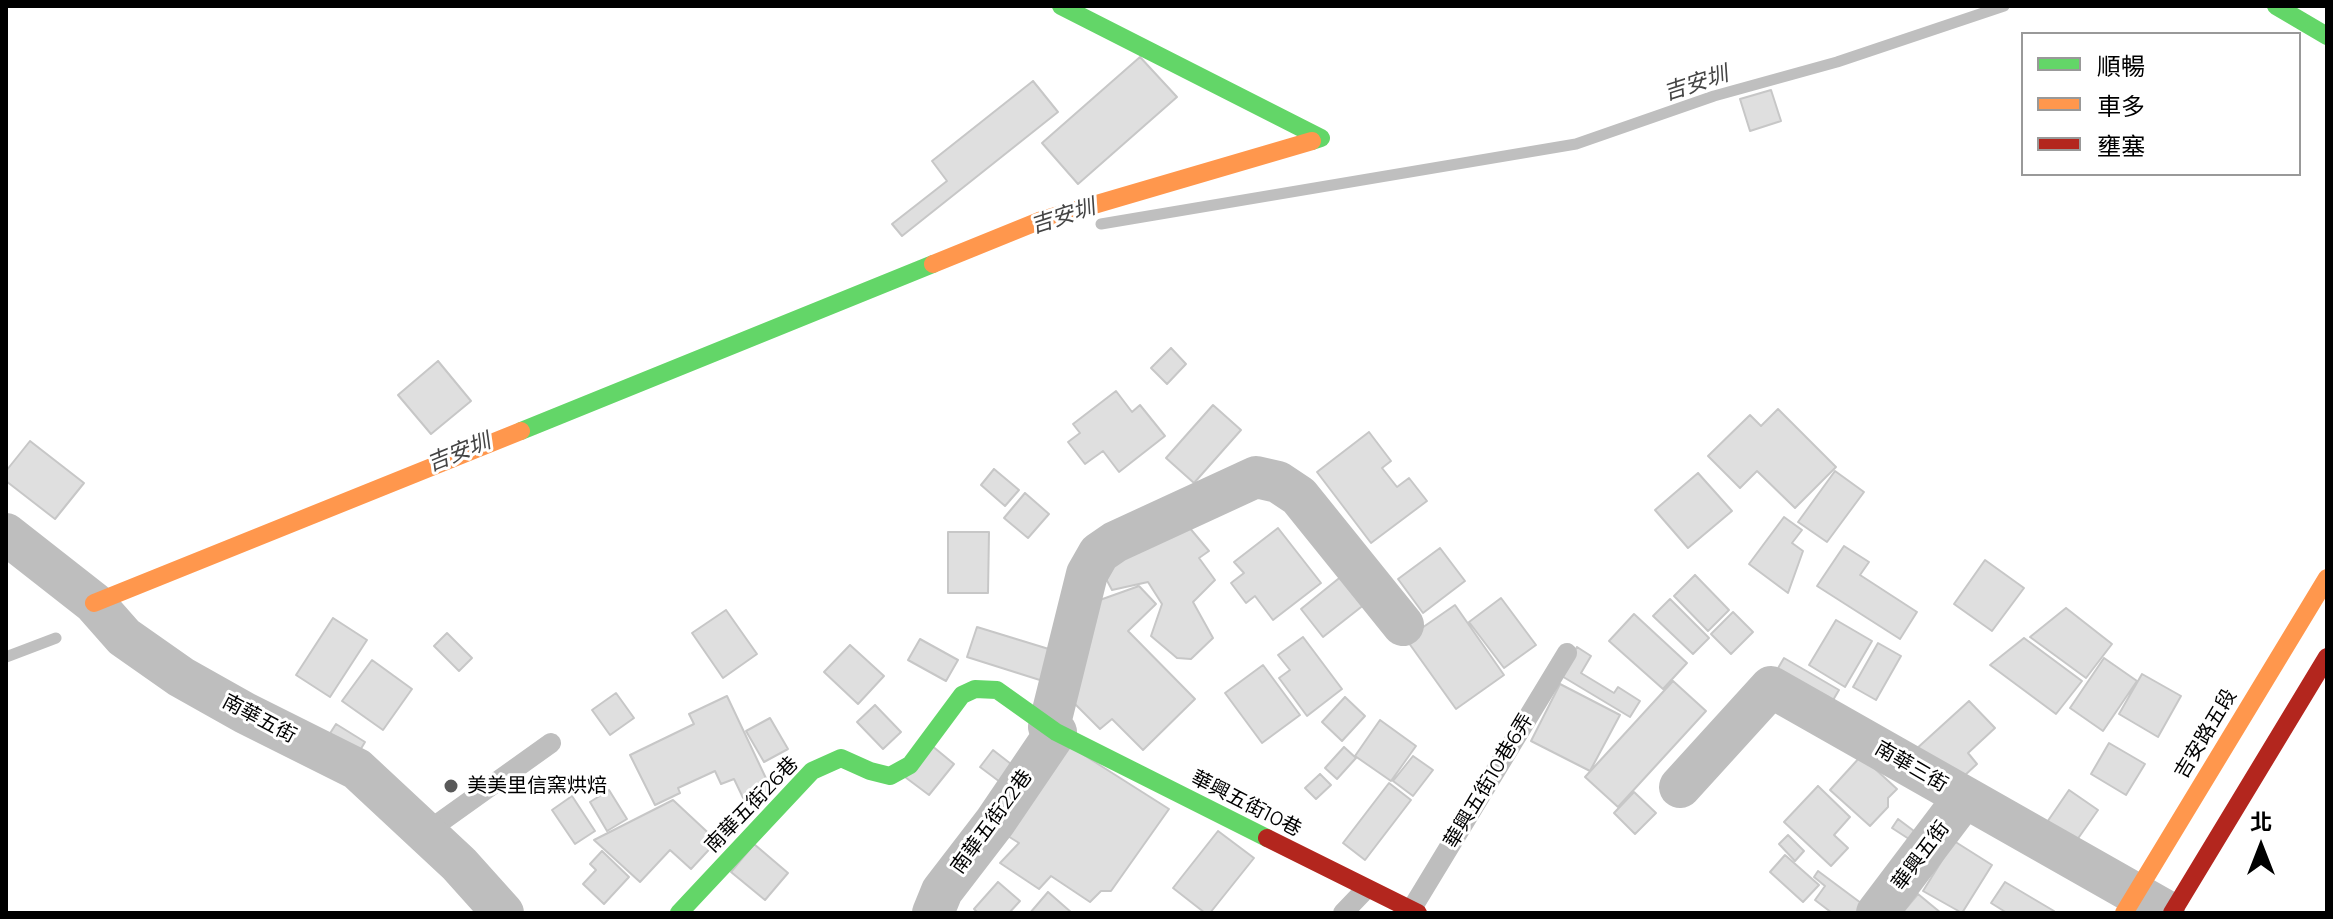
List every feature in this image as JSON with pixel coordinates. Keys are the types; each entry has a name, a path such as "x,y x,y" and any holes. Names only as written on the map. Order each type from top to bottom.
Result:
{"street":[{"path":"94,603 1039,221 1321,138 1061,6"},
{"path":"2276,6 2327,36"},
{"path":"1053,730 1087,574 1099,553 1115,542 1256,477 1278,482 1299,496 1403,625"},
{"name":"南華五街","path":"6,534 94,603 124,637 194,684 357,769 459,864 503,913"},
{"name":"吉安路五段","path":"2150,908 2327,578"},
{"path":"2150,908 2327,657"},
{"name":"南華三街","path":"1680,787 1771,687 2150,908"},
{"name":"南華五街26巷","path":"679,913 812,771 841,758 890,776 910,765 962,695 975,689 997,690 1053,730"},
{"name":"華興五街10巷","path":"1053,730 1414,911"},
{"name":"南華五街22巷","path":"933,913 942,891 995,822 1053,730"},
{"name":"華興五街","path":"1877,913 1964,798"}],"lane":[{"name":"華興五街10巷6弄","path":"1414,911 1567,653"},
{"path":"425,833 551,743"},
{"path":"1343,913 1366,889"}],"building":[{"path":"1140,57 1177,97 1078,184 1042,143"},
{"path":"1033,81 1058,112 902,236 892,224 947,181 932,161"},
{"path":"1771,90 1781,121 1750,131 1740,99"},
{"path":"1171,348 1186,364 1167,384 1151,368"},
{"path":"438,361 471,401 431,434 398,395"},
{"path":"1116,391 1132,412 1140,405 1165,436 1119,472 1103,451 1085,464 1068,442 1080,433 1073,424"},
{"path":"1213,405 1241,430 1194,483 1166,458"},
{"path":"1778,409 1836,467 1795,508 1757,471 1740,488 1708,456 1750,415 1761,426"},
{"path":"1369,432 1391,461 1382,468 1397,487 1409,478 1427,501 1371,543 1317,472"},
{"path":"30,441 84,483 55,519 6,481 6,471"},
{"path":"994,469 1019,490 1005,506 981,485"},
{"path":"1835,471 1864,492 1827,542 1798,522"},
{"path":"1698,473 1732,511 1688,548 1655,510"},
{"path":"1025,493 1049,514 1028,538 1004,518"},
{"path":"1784,517 1802,530 1792,543 1803,551 1788,593 1749,564"},
{"path":"1183,520 1209,551 1199,558 1215,580 1193,602 1213,638 1191,659 1177,658 1151,636 1162,604 1148,582 1112,590 1097,562"},
{"path":"1278,528 1321,583 1273,620 1255,596 1246,603 1231,583 1244,573 1234,562"},
{"path":"948,532 989,532 988,593 948,593"},
{"path":"1844,546 1869,562 1860,575 1917,612 1900,639 1817,586"},
{"path":"1440,548 1465,581 1423,613 1398,579"},
{"path":"1985,560 2024,588 1992,631 1954,604"},
{"path":"1343,575 1365,604 1323,637 1301,609"},
{"path":"1695,575 1729,610 1708,631 1674,596"},
{"path":"1139,586 1156,604 1128,631 1195,699 1143,750 1112,719 1100,729 1063,692 1083,606"},
{"path":"1501,598 1536,645 1504,668 1469,622"},
{"path":"1670,599 1709,638 1693,654 1653,616"},
{"path":"1455,605 1504,675 1456,709 1406,639"},
{"path":"2066,608 2112,644 2086,678 2030,637"},
{"path":"726,610 757,654 723,678 692,633"},
{"path":"1733,612 1753,632 1731,654 1711,634"},
{"path":"1634,614 1687,663 1663,689 1609,641"},
{"path":"333,618 367,640 330,697 296,675"},
{"path":"1836,620 1872,641 1845,687 1809,665"},
{"path":"977,627 1052,650 1043,681 967,657"},
{"path":"447,633 472,658 459,671 434,646"},
{"path":"1303,637 1342,689 1307,716 1279,678 1290,670 1278,655"},
{"path":"2024,638 2082,681 2056,714 1990,665"},
{"path":"920,639 958,660 946,681 908,660"},
{"path":"1878,643 1901,656 1876,700 1853,687"},
{"path":"850,645 884,676 858,704 824,672"},
{"path":"1577,647 1591,656 1581,673 1614,693 1618,687 1640,701 1630,717 1560,675"},
{"path":"1784,658 1839,690 1829,707 1774,675"},
{"path":"2104,658 2137,681 2103,731 2070,708"},
{"path":"372,660 412,689 383,730 342,701"},
{"path":"1263,665 1300,715 1262,743 1225,693"},
{"path":"2142,674 2181,696 2158,737 2119,714"},
{"path":"1673,681 1706,711 1618,807 1585,777"},
{"path":"1560,684 1620,715 1590,771 1531,741"},
{"path":"616,693 634,718 610,735 592,710"},
{"path":"727,696 772,791 746,804 734,779 721,784 715,771 678,788 680,793 655,805 630,755 694,724 689,714"},
{"path":"1345,697 1365,716 1342,741 1322,722"},
{"path":"1969,701 1995,728 1968,753 1977,764 1950,789 1914,751"},
{"path":"875,705 901,732 883,749 857,722"},
{"path":"770,718 788,749 764,762 746,731"},
{"path":"1380,720 1416,746 1391,781 1355,756"},
{"path":"336,724 365,742 356,757 327,738"},
{"path":"2109,743 2145,764 2126,795 2091,774"},
{"path":"931,745 954,764 929,795 905,777"},
{"path":"1068,745 1169,809 1111,891 1101,891 1090,902 1051,876 1039,889 1000,863 1019,843 1003,833"},
{"path":"1344,747 1356,758 1337,779 1325,768"},
{"path":"993,750 1020,771 1008,788 980,767"},
{"path":"1413,756 1433,770 1413,796 1393,781"},
{"path":"1861,756 1897,789 1888,798 1888,807 1870,826 1830,790"},
{"path":"1320,774 1331,785 1316,799 1305,788"},
{"path":"1389,783 1411,800 1365,860 1343,843"},
{"path":"1818,786 1850,817 1834,835 1848,848 1831,866 1784,822"},
{"path":"609,790 627,819 607,831 590,802"},
{"path":"2069,790 2098,810 2072,847 2043,828"},
{"path":"1634,792 1656,813 1635,834 1614,813"},
{"path":"572,796 595,831 575,844 552,810"},
{"path":"673,800 717,841 691,869 670,850 640,882 594,840"},
{"path":"1898,819 1918,834 1912,841 1892,828"},
{"path":"1218,831 1254,858 1210,913 1205,913 1173,888"},
{"path":"1788,835 1804,851 1795,861 1779,844"},
{"path":"1954,841 1992,865 1962,913 1923,891"},
{"path":"754,844 788,873 765,900 731,872"},
{"path":"602,851 629,877 604,904 583,884 596,870 590,864"},
{"path":"1785,855 1819,885 1803,902 1770,872"},
{"path":"1818,871 1865,906 1859,913 1832,913 1815,900 1825,886 1814,877"},
{"path":"998,882 1020,901 1009,913 978,913 974,909"},
{"path":"2005,882 2054,911 2007,913 1991,903"},
{"path":"1048,892 1072,913 1030,913"},
{"path":"1918,894 1941,913 1902,913"}],"waterway":[{"name":"吉安圳","path":"1101,224 1576,144 1714,96 1837,62 2004,6"},
{"name":"吉安圳","path":"6,657 56,638"}],"traffic: fast":[{"path":"1061,6 1321,138 1312,141"},
{"path":"2276,6 2327,36"},
{"path":"521,431 933,264"},
{"path":"679,913 812,771 841,758 890,776 910,765 962,695 975,689 997,690 1056,732 1267,838"}],"traffic: slow":[{"path":"933,264 1039,221 1312,141"},
{"path":"94,603 521,431"},
{"path":"2124,913 2327,578"}],"traffic: jam":[{"path":"2172,913 2327,657"},
{"path":"1267,838 1418,913"}],"place":[{"name":"美美里信窯烘焙","path":"451,786"}]}
